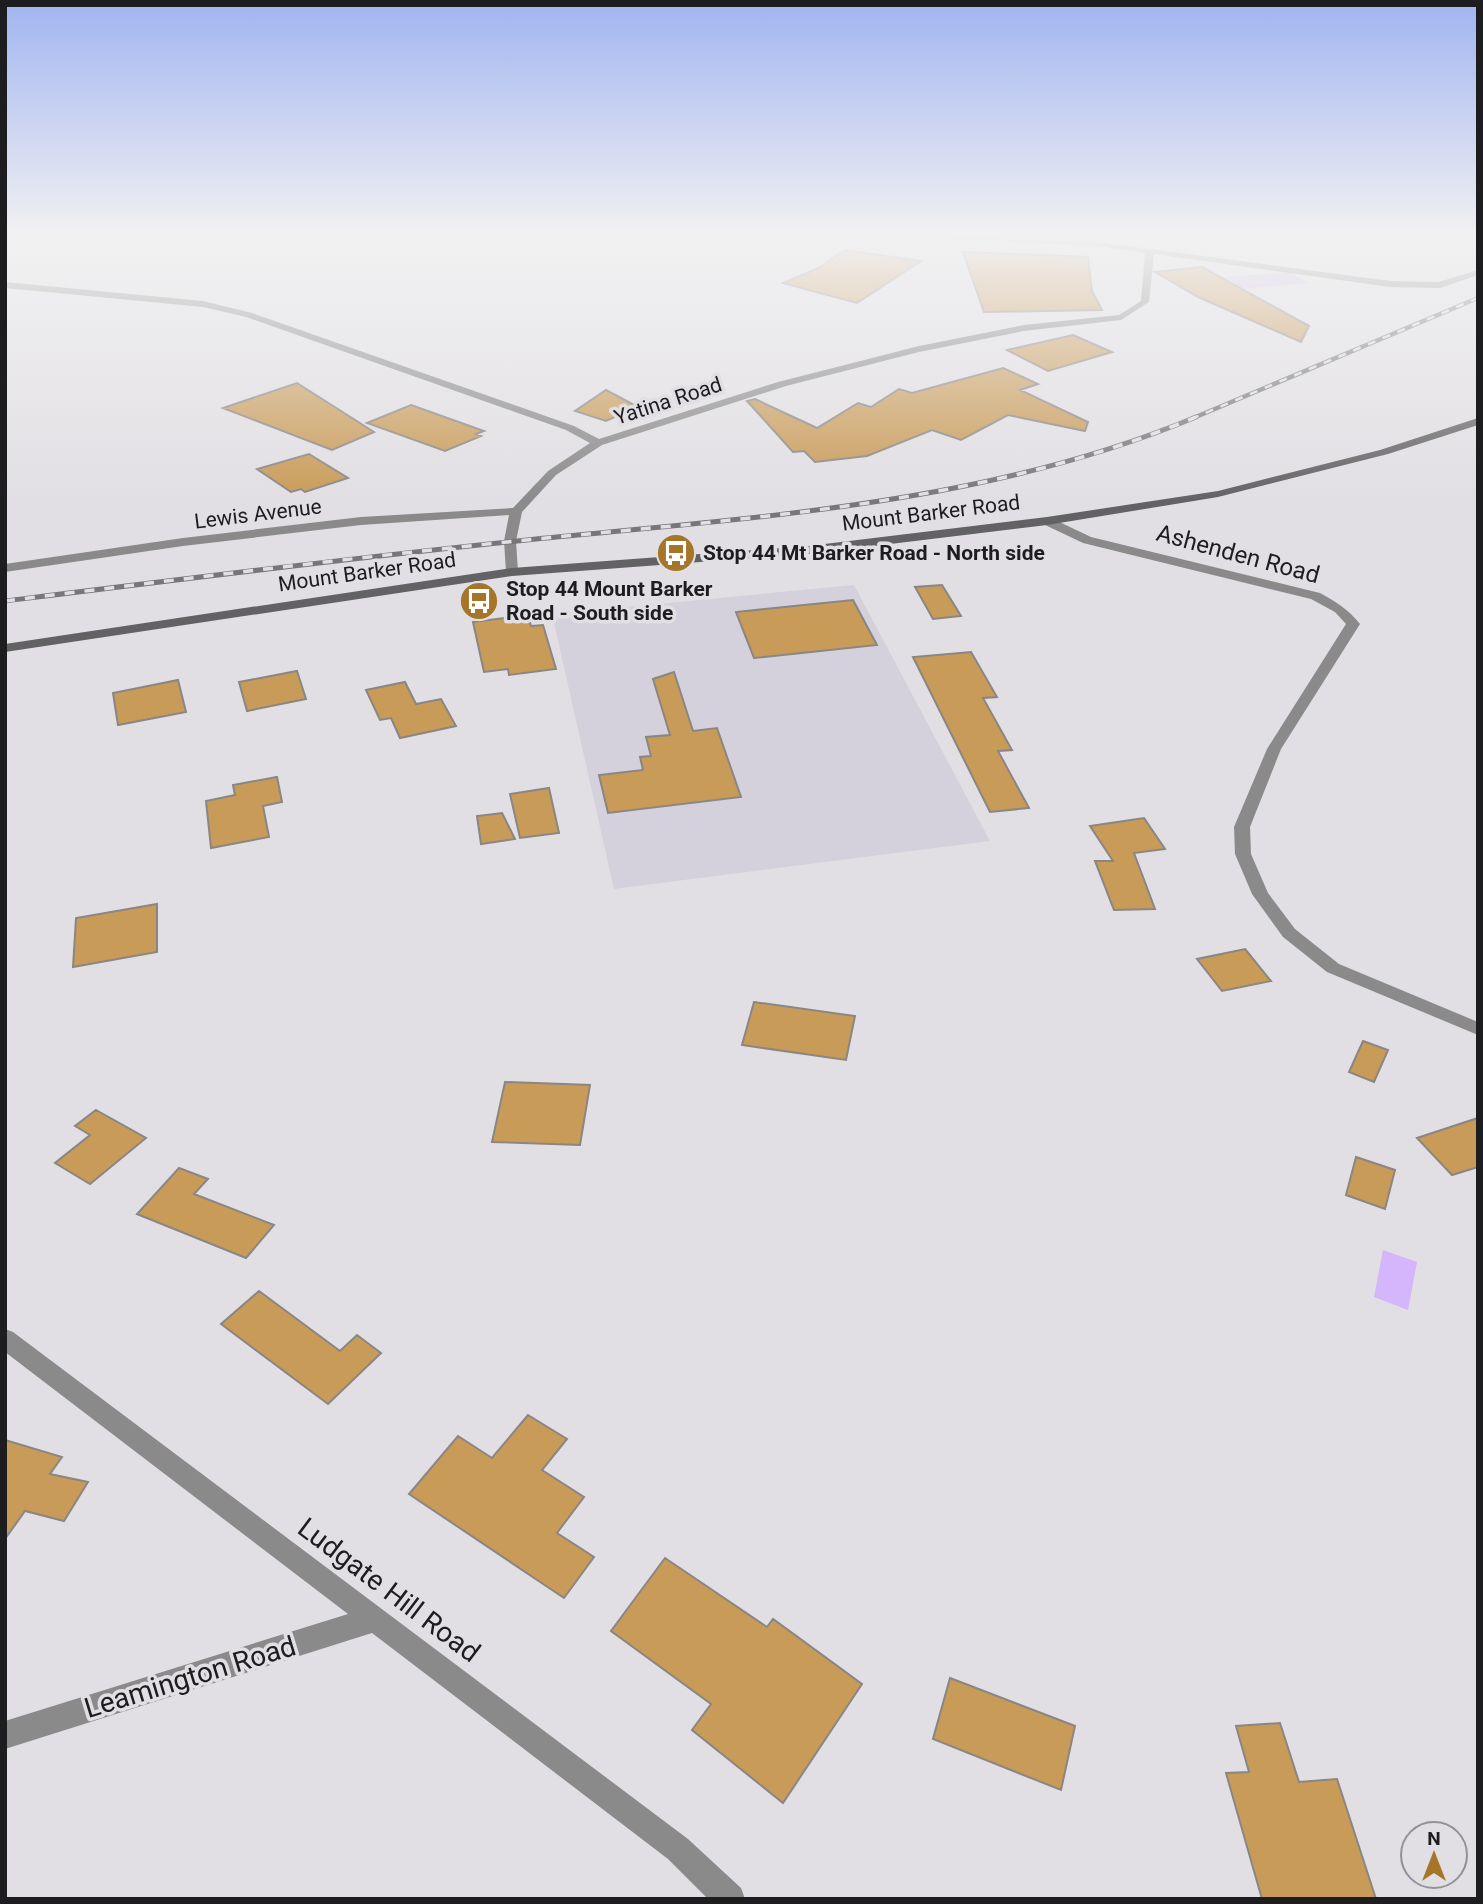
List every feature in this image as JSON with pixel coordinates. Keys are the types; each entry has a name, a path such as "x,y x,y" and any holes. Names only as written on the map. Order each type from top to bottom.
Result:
{"main road":[{"name":"Mount Barker Road","path":"5,648 512,572 808,550 1047,521 1218,494 1384,452 1478,421"}],"street":[{"path":"271,323 570,428 598,443"},
{"name":"Yatina Road","path":"516,511 552,473 598,443 782,384 919,349 1024,328 1069,323"},
{"path":"512,572 510,541 516,511"},
{"name":"Lewis Avenue","path":"5,568 183,542 361,521 516,511"},
{"name":"Ashenden Road","path":"1047,521 1087,540 1315,596 1340,609 1353,624 1274,749 1242,827 1242,854 1260,894 1289,933 1334,968 1478,1029"},
{"name":"Ludgate Hill Road","path":"5,1339 678,1849 730,1899"},
{"name":"Leamington Road","path":"5,1735 375,1619"}],"shaded area":[{"path":"854,585 990,841 614,889 552,614"},
{"path":"1383,1250 1417,1262 1408,1310 1374,1297"}],"building":[{"path":"1257,323 1303,323 1309,326 1301,342"},
{"path":"1073,335 1112,352 1048,371 1007,350"},
{"path":"1003,368 1038,384 1020,390 1088,422 1085,431 1008,415 961,440 932,430 867,456 815,462 804,451 793,452 747,401 755,399 817,428 858,403 871,407 899,389 912,393"},
{"path":"297,383 374,432 332,450 223,408"},
{"path":"606,390 638,407 606,421 575,411"},
{"path":"411,405 484,431 476,434 481,436 445,451 367,423"},
{"path":"309,454 348,478 305,492 301,489 291,492 257,469"},
{"path":"942,585 961,616 933,619 915,587"},
{"path":"853,600 877,645 754,658 736,612"},
{"path":"528,615 531,626 543,625 556,669 509,675 508,669 484,672 473,622"},
{"path":"971,652 997,697 983,698 1012,750 998,751 1029,808 990,812 913,657"},
{"path":"297,671 306,699 247,711 239,682"},
{"path":"674,672 693,731 717,728 741,797 608,813 599,775 643,770 640,757 651,756 646,737 670,735 653,679"},
{"path":"178,680 186,712 118,725 113,693"},
{"path":"405,682 416,704 441,699 456,726 400,738 391,718 380,720 366,690"},
{"path":"277,777 282,802 263,806 269,837 211,848 206,801 235,795 233,785"},
{"path":"549,788 559,833 520,838 510,794"},
{"path":"502,813 515,839 481,844 477,816"},
{"path":"1144,818 1165,849 1134,853 1155,909 1114,910 1095,861 1113,861 1090,826"},
{"path":"157,904 157,952 73,967 76,918"},
{"path":"1245,949 1271,981 1222,991 1197,959"},
{"path":"754,1002 855,1016 846,1060 742,1045"},
{"path":"1363,1041 1388,1050 1374,1082 1349,1072"},
{"path":"505,1082 590,1085 580,1145 492,1142"},
{"path":"96,1110 146,1138 90,1184 55,1163 90,1135 75,1126"},
{"path":"1478,1118 1478,1167 1452,1175 1417,1138"},
{"path":"1356,1157 1395,1170 1385,1209 1346,1195"},
{"path":"179,1168 208,1179 194,1194 274,1225 246,1258 137,1214"},
{"path":"259,1291 340,1351 357,1335 381,1353 328,1404 221,1324"},
{"path":"528,1415 567,1439 542,1470 584,1497 557,1533 594,1557 564,1598 409,1494 458,1436 492,1458"},
{"path":"5,1440 62,1457 50,1474 88,1482 64,1521 25,1511 5,1539"},
{"path":"665,1558 767,1627 773,1619 862,1684 783,1803 692,1730 711,1704 611,1631"},
{"path":"950,1678 1075,1726 1061,1790 933,1739"},
{"path":"1280,1723 1299,1782 1337,1779 1376,1899 1262,1899 1226,1773 1249,1772 1236,1726"}],"railway":[{"path":"1194,418 1419,323"},
{"path":"5,601 336,561 788,514 871,502 1036,470 1117,446 1194,418"}],"place":[{"name":"Stop 44 Mt Barker Road - North side","path":"676,553"},
{"name":"Stop 44 Mount Barker Road - South side","path":"479,601"}]}
